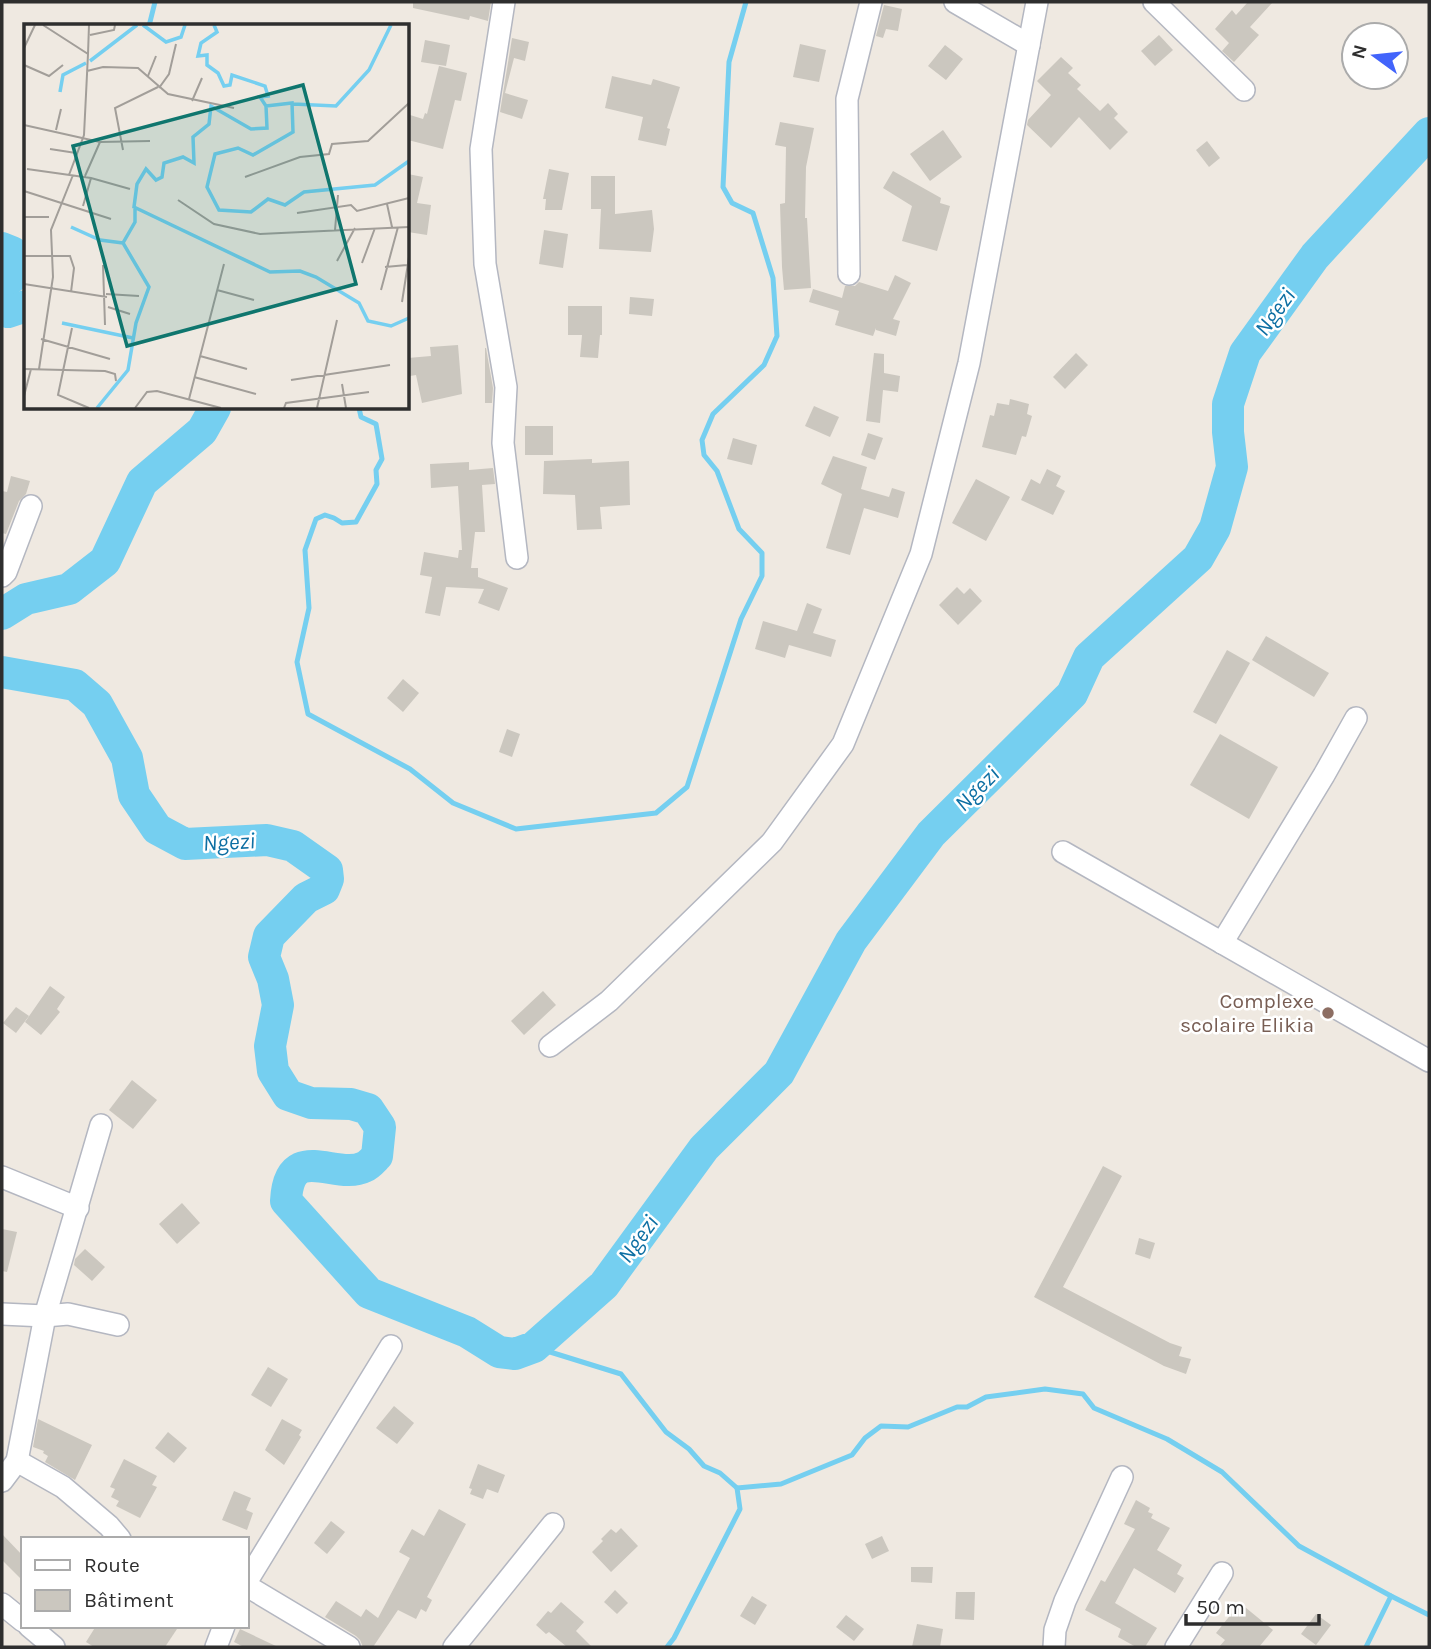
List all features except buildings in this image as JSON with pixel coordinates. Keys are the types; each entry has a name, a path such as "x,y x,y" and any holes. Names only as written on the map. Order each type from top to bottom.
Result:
{"street":[{"path":"504,2 481,149 485,264 506,387 503,443 517,558"},
{"path":"849,274 847,99 871,2"},
{"path":"955,2 1028,45"},
{"path":"550,1046 609,1000 772,842 843,744 921,554 969,363 1037,2"},
{"path":"1154,2 1244,90"},
{"path":"2,576 6,572 31,506"},
{"path":"1222,943 1356,718"},
{"path":"1063,852 1429,1061"},
{"path":"2,1480 17,1461 45,1316 101,1125"},
{"path":"2,1177 78,1208"},
{"path":"2,1314 68,1314 118,1325"},
{"path":"248,1579 391,1346"},
{"path":"17,1461 63,1486 118,1537"},
{"path":"1054,1647 1055,1630 1065,1601 1122,1477"},
{"path":"454,1647 554,1524"},
{"path":"1176,1647 1222,1573"},
{"path":"248,1587 349,1647"},
{"path":"2,1604 21,1619"},
{"path":"31,1628 52,1646"},
{"path":"216,1647 223,1628"}],"waterway":[{"path":"150,24 155,2"},
{"path":"359,410 361,417 376,424 382,459 376,470 377,484 356,522 342,523 325,515 316,519 305,550 309,608 297,662 308,714 410,769 453,803 516,829 656,813 687,787 741,619 762,576 762,553 739,529 717,471 704,455 702,440 713,414 764,365 777,336 773,278 753,213 732,203 723,187 729,62 746,2"},
{"name":"Ngezi","path":"2,672 75,685 97,704 127,758 134,795 157,829 185,844 267,840 293,846 327,870 328,879 324,889 306,898 269,936 264,957 273,979 278,1005 270,1046 273,1071 288,1095 311,1103 351,1104 368,1109 380,1127 377,1156 366,1166 353,1170 305,1167 296,1172 289,1182 286,1201 369,1293 467,1332 499,1352 515,1354 534,1347 604,1285 704,1148 779,1073 851,941 931,834 1072,694 1089,657 1198,558 1215,528 1232,467 1228,404 1245,353 1315,256 1429,133"},
{"name":"Ngezi","path":"2,248 12,252 16,263 11,278 2,283"},
{"name":"Ngezi","path":"2,310 8,312 24,307"},
{"name":"Ngezi","path":"2,614 26,599 69,589 105,561 142,482 202,431 214,410"},
{"path":"534,1347 621,1374 666,1432 689,1449 704,1466 720,1473 737,1488 781,1484 852,1455 865,1438 881,1426 908,1427 957,1407 967,1407 986,1397 1045,1389 1083,1394 1094,1408 1167,1439 1222,1472 1299,1546 1429,1615"},
{"path":"667,1647 740,1509 737,1488"},
{"path":"1366,1647 1391,1596"}],"place":[{"name":"Complexe scolaire Elikia","path":"1328,1013"}]}
